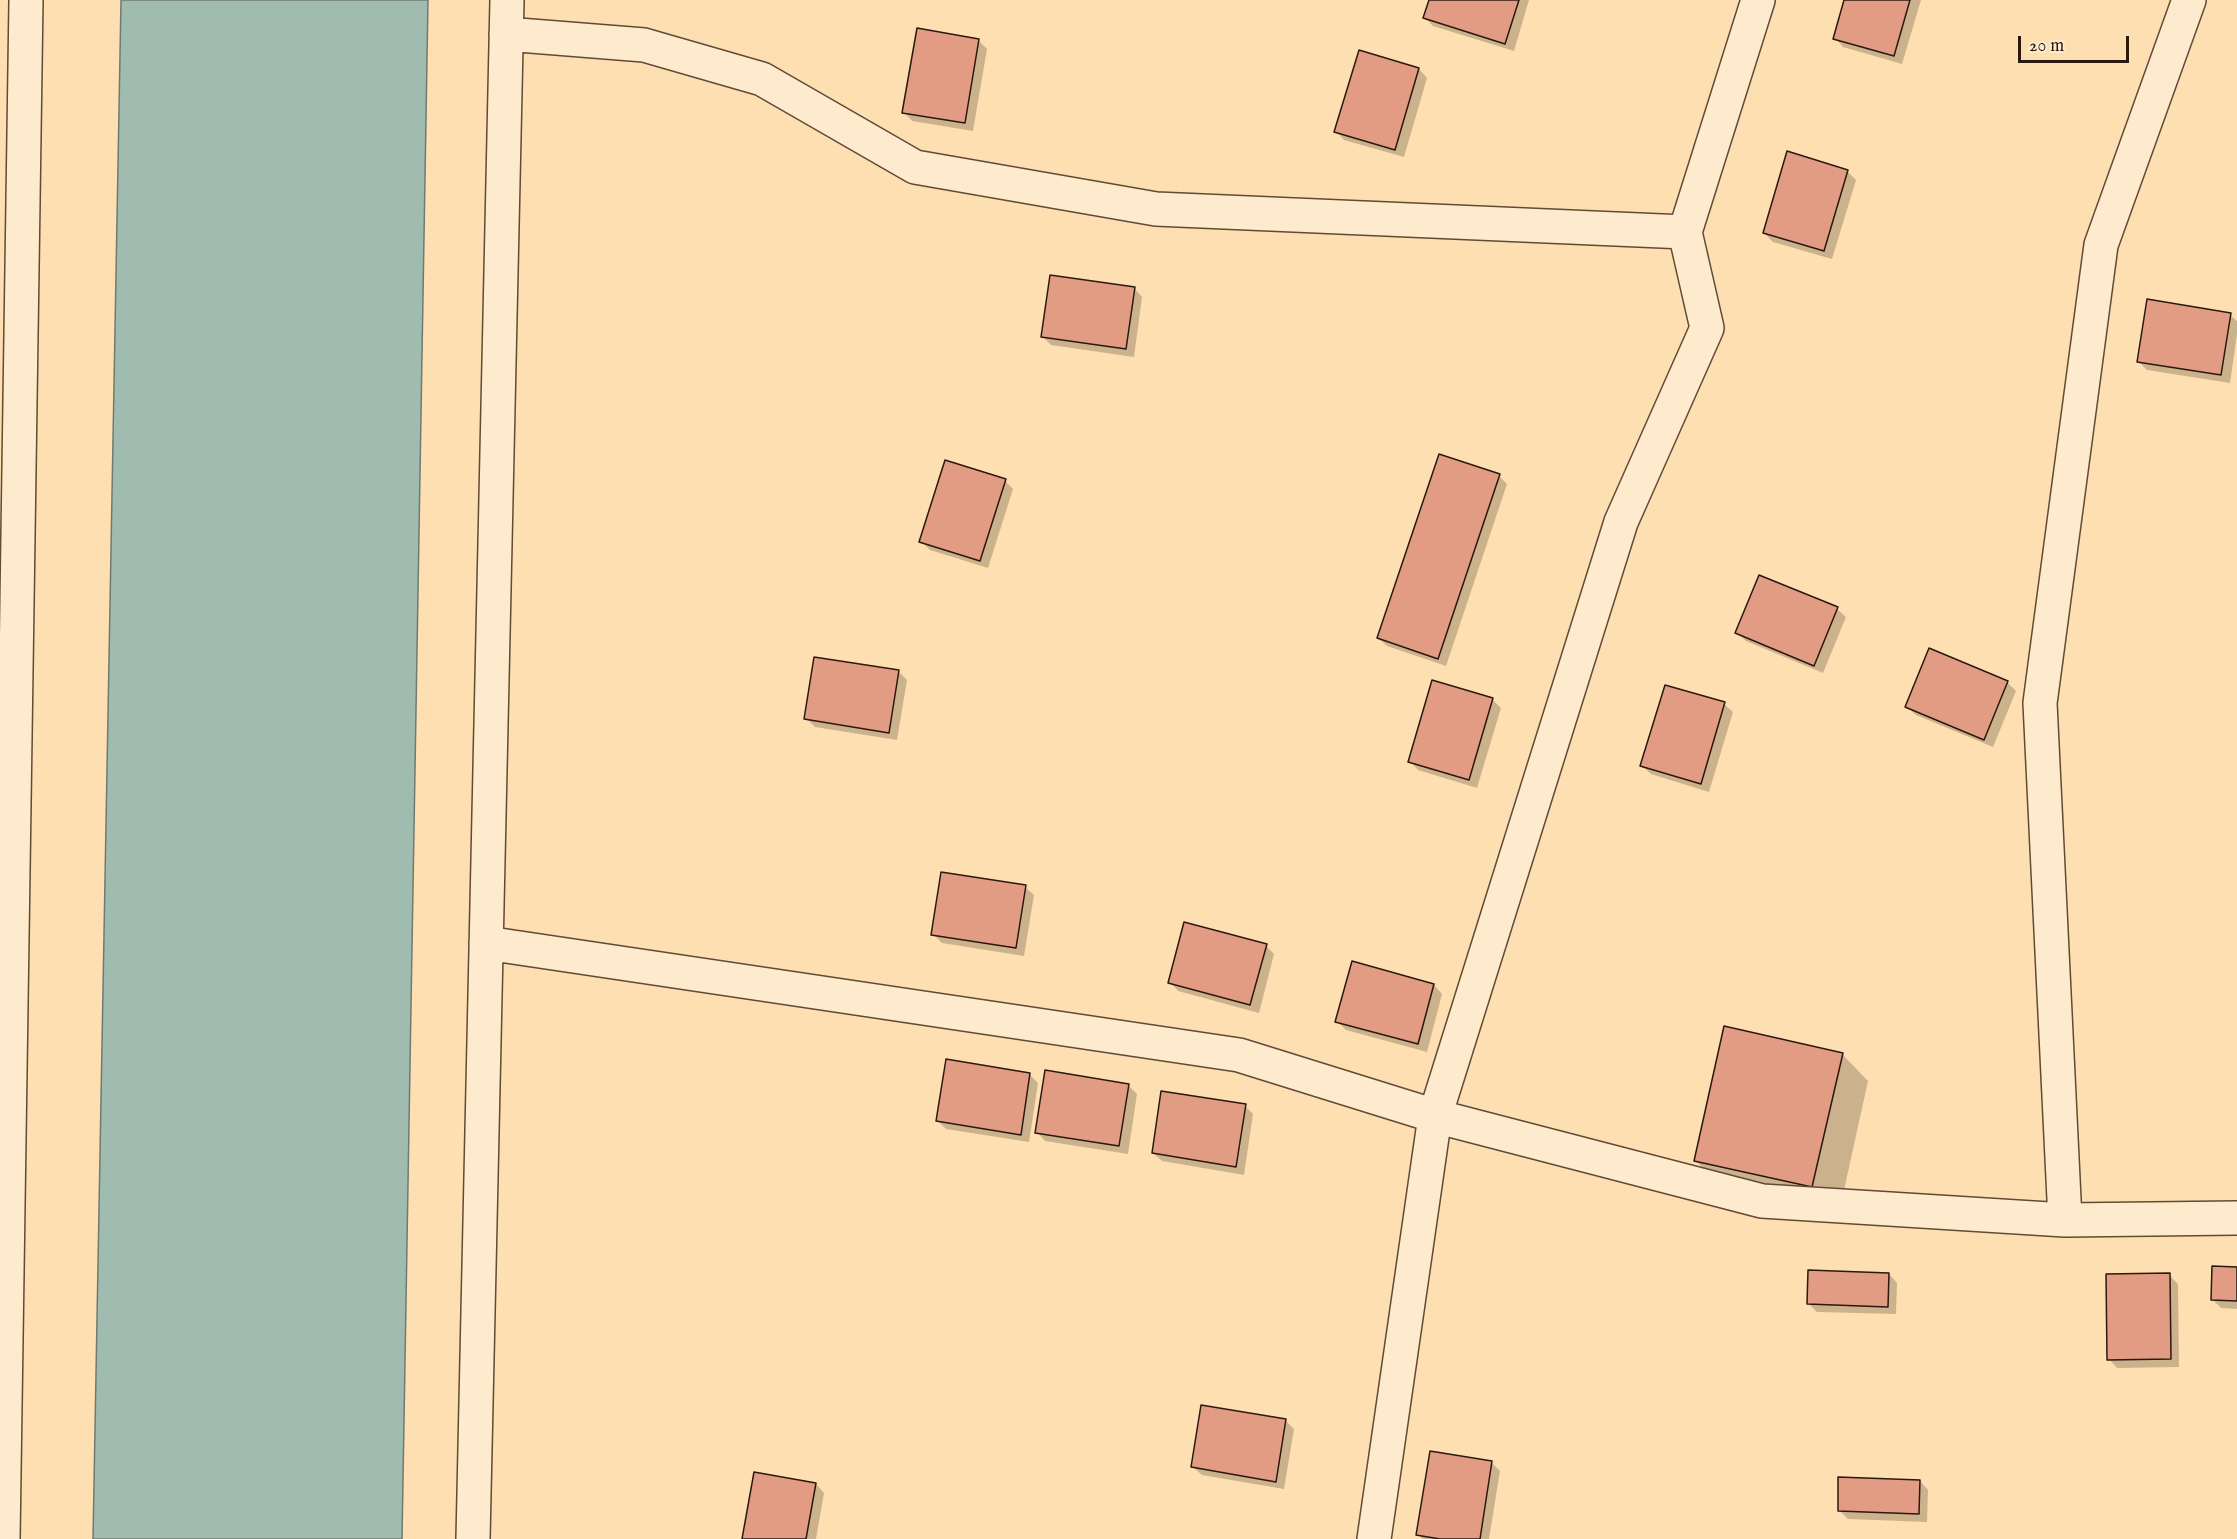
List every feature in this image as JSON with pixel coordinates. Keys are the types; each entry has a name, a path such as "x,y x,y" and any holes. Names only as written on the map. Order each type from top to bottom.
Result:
{"street":[{"path":"3,1539 26,0"},
{"path":"473,1539 507,0"},
{"path":"1374,1539 1435,1116 1621,522 1707,328 1684,232 1758,0"},
{"path":"2066,1220 2040,703 2101,245 2189,0"},
{"path":"506,34 644,45 762,79 915,167 1156,209 1684,232"},
{"path":"486,943 1239,1055 1435,1116 1762,1201 2066,1220 2237,1218"}],"shaded area":[{"path":"121,0 428,0 402,1539 93,1539"}],"building":[{"path":"1429,0 1519,0 1505,44 1423,18"},
{"path":"1844,0 1910,0 1894,56 1833,39"},
{"path":"917,28 979,39 965,123 902,113"},
{"path":"1359,50 1419,68 1395,150 1334,132"},
{"path":"1787,151 1848,170 1824,251 1763,233"},
{"path":"1050,275 1135,287 1126,349 1041,337"},
{"path":"2147,299 2231,313 2221,375 2137,362"},
{"path":"1439,454 1500,474 1438,659 1377,638"},
{"path":"945,460 1006,479 980,561 919,542"},
{"path":"1759,575 1838,607 1814,666 1735,633"},
{"path":"1929,648 2008,681 1984,740 1905,707"},
{"path":"814,657 899,670 889,733 804,719"},
{"path":"1432,680 1493,698 1469,780 1408,762"},
{"path":"1665,685 1725,702 1701,784 1640,766"},
{"path":"941,872 1026,885 1016,948 931,935"},
{"path":"1184,922 1267,944 1250,1005 1168,983"},
{"path":"1352,961 1434,984 1418,1044 1335,1022"},
{"path":"1724,1026 1843,1053 1812,1187 1694,1161"},
{"path":"946,1059 1030,1073 1021,1135 936,1121"},
{"path":"1045,1070 1129,1084 1119,1146 1035,1133"},
{"path":"1161,1091 1246,1104 1236,1167 1152,1153"},
{"path":"2212,1266 2237,1267 2237,1301 2211,1300"},
{"path":"1808,1270 1889,1273 1888,1307 1807,1304"},
{"path":"2170,1273 2171,1359 2107,1360 2106,1274"},
{"path":"1201,1405 1286,1419 1276,1482 1191,1467"},
{"path":"1430,1451 1492,1461 1480,1539 1440,1539 1416,1535"},
{"path":"754,1472 816,1483 806,1539 742,1539"},
{"path":"1838,1477 1920,1480 1919,1514 1838,1511"}]}
